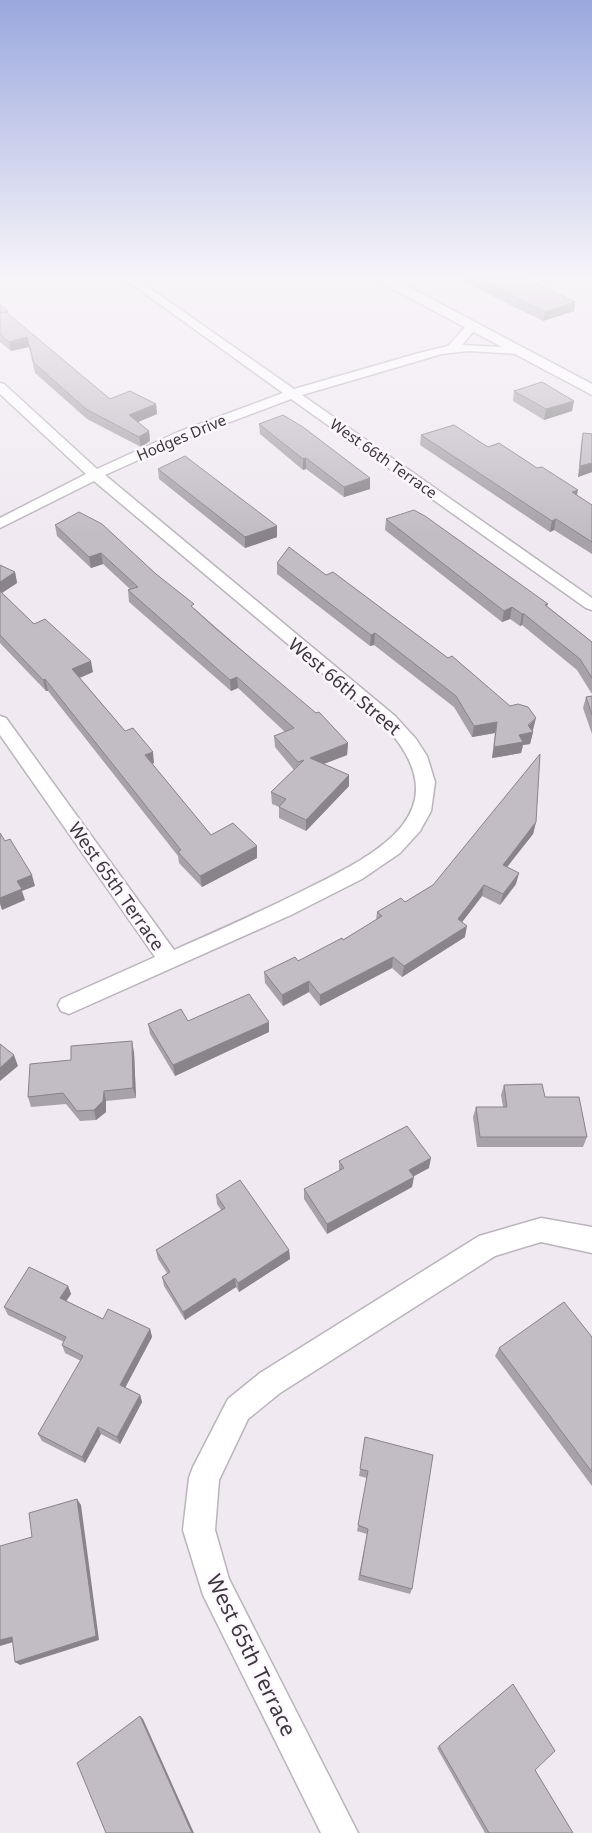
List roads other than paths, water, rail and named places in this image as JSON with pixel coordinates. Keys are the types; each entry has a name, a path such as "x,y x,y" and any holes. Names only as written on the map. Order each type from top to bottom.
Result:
{"street":[{"name":"West 66th Terrace","path":"248,363 592,604"},
{"name":"Hodges Drive","path":"0,524 96,474 217,421 293,394 402,363"},
{"path":"541,363 592,390"},
{"name":"West 66th Street","path":"0,387 96,474 226,586 389,720 408,738 423,766 425,796 421,811 401,840 386,853 343,879 265,919 169,960"},
{"name":"West 65th Terrace","path":"0,722 169,960 69,1005"},
{"name":"West 65th Terrace","path":"340,1833 214,1584 199,1530 204,1478 238,1409 270,1383 488,1244 541,1230 592,1240"}]}
